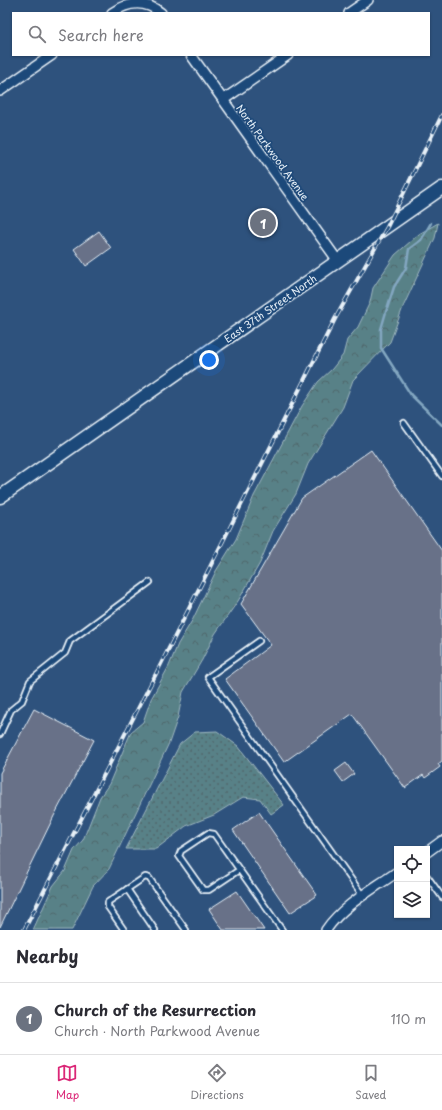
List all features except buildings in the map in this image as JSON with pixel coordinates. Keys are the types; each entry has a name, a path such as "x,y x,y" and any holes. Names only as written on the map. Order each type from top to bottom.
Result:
{"main road":[{"name":"East 37th Street North","path":"0,497 442,188"}],"street":[{"path":"350,12 368,0"},
{"path":"114,12 124,5 142,2 154,6 160,12"},
{"path":"0,91 51,56"},
{"name":"North Parkwood Avenue","path":"192,56 338,261"},
{"path":"222,100 287,56"},
{"path":"430,850 442,841"},
{"path":"326,930 334,918 394,874"}],"lane":[{"path":"404,423 442,476"},
{"path":"0,734 11,710 22,701 30,681 65,653 70,641 150,582"},
{"path":"259,641 208,677 364,896"},
{"path":"239,870 209,890 203,890 179,856 181,851 208,833 214,834 282,930"},
{"path":"124,930 108,907 108,902 145,876 150,878 186,930"},
{"path":"430,880 442,897"},
{"path":"127,889 155,930"}],"green space":[{"path":"438,223 435,238 403,307 390,342 353,380 343,407 308,464 296,494 273,531 260,563 238,601 215,634 183,692 178,717 169,743 109,869 93,886 72,930 33,930 53,886 65,871 74,850 83,840 100,797 109,784 131,732 143,722 151,699 169,666 178,644 193,619 216,571 236,539 254,496 302,406 318,382 332,369 343,355 347,340 358,327 370,302 373,288 395,255 419,234"},
{"path":"217,731 238,746 284,805 271,814 260,799 243,797 214,815 186,826 156,849 126,849 180,744 195,732"}],"waterway":[{"path":"431,223 421,240 409,249 406,268 394,287 381,329 381,348 411,395 442,425"}],"railway":[{"path":"24,930 161,664 335,319 387,227 442,115"}],"place":[{"name":"Church of the Resurrection","path":"263,223"}]}
